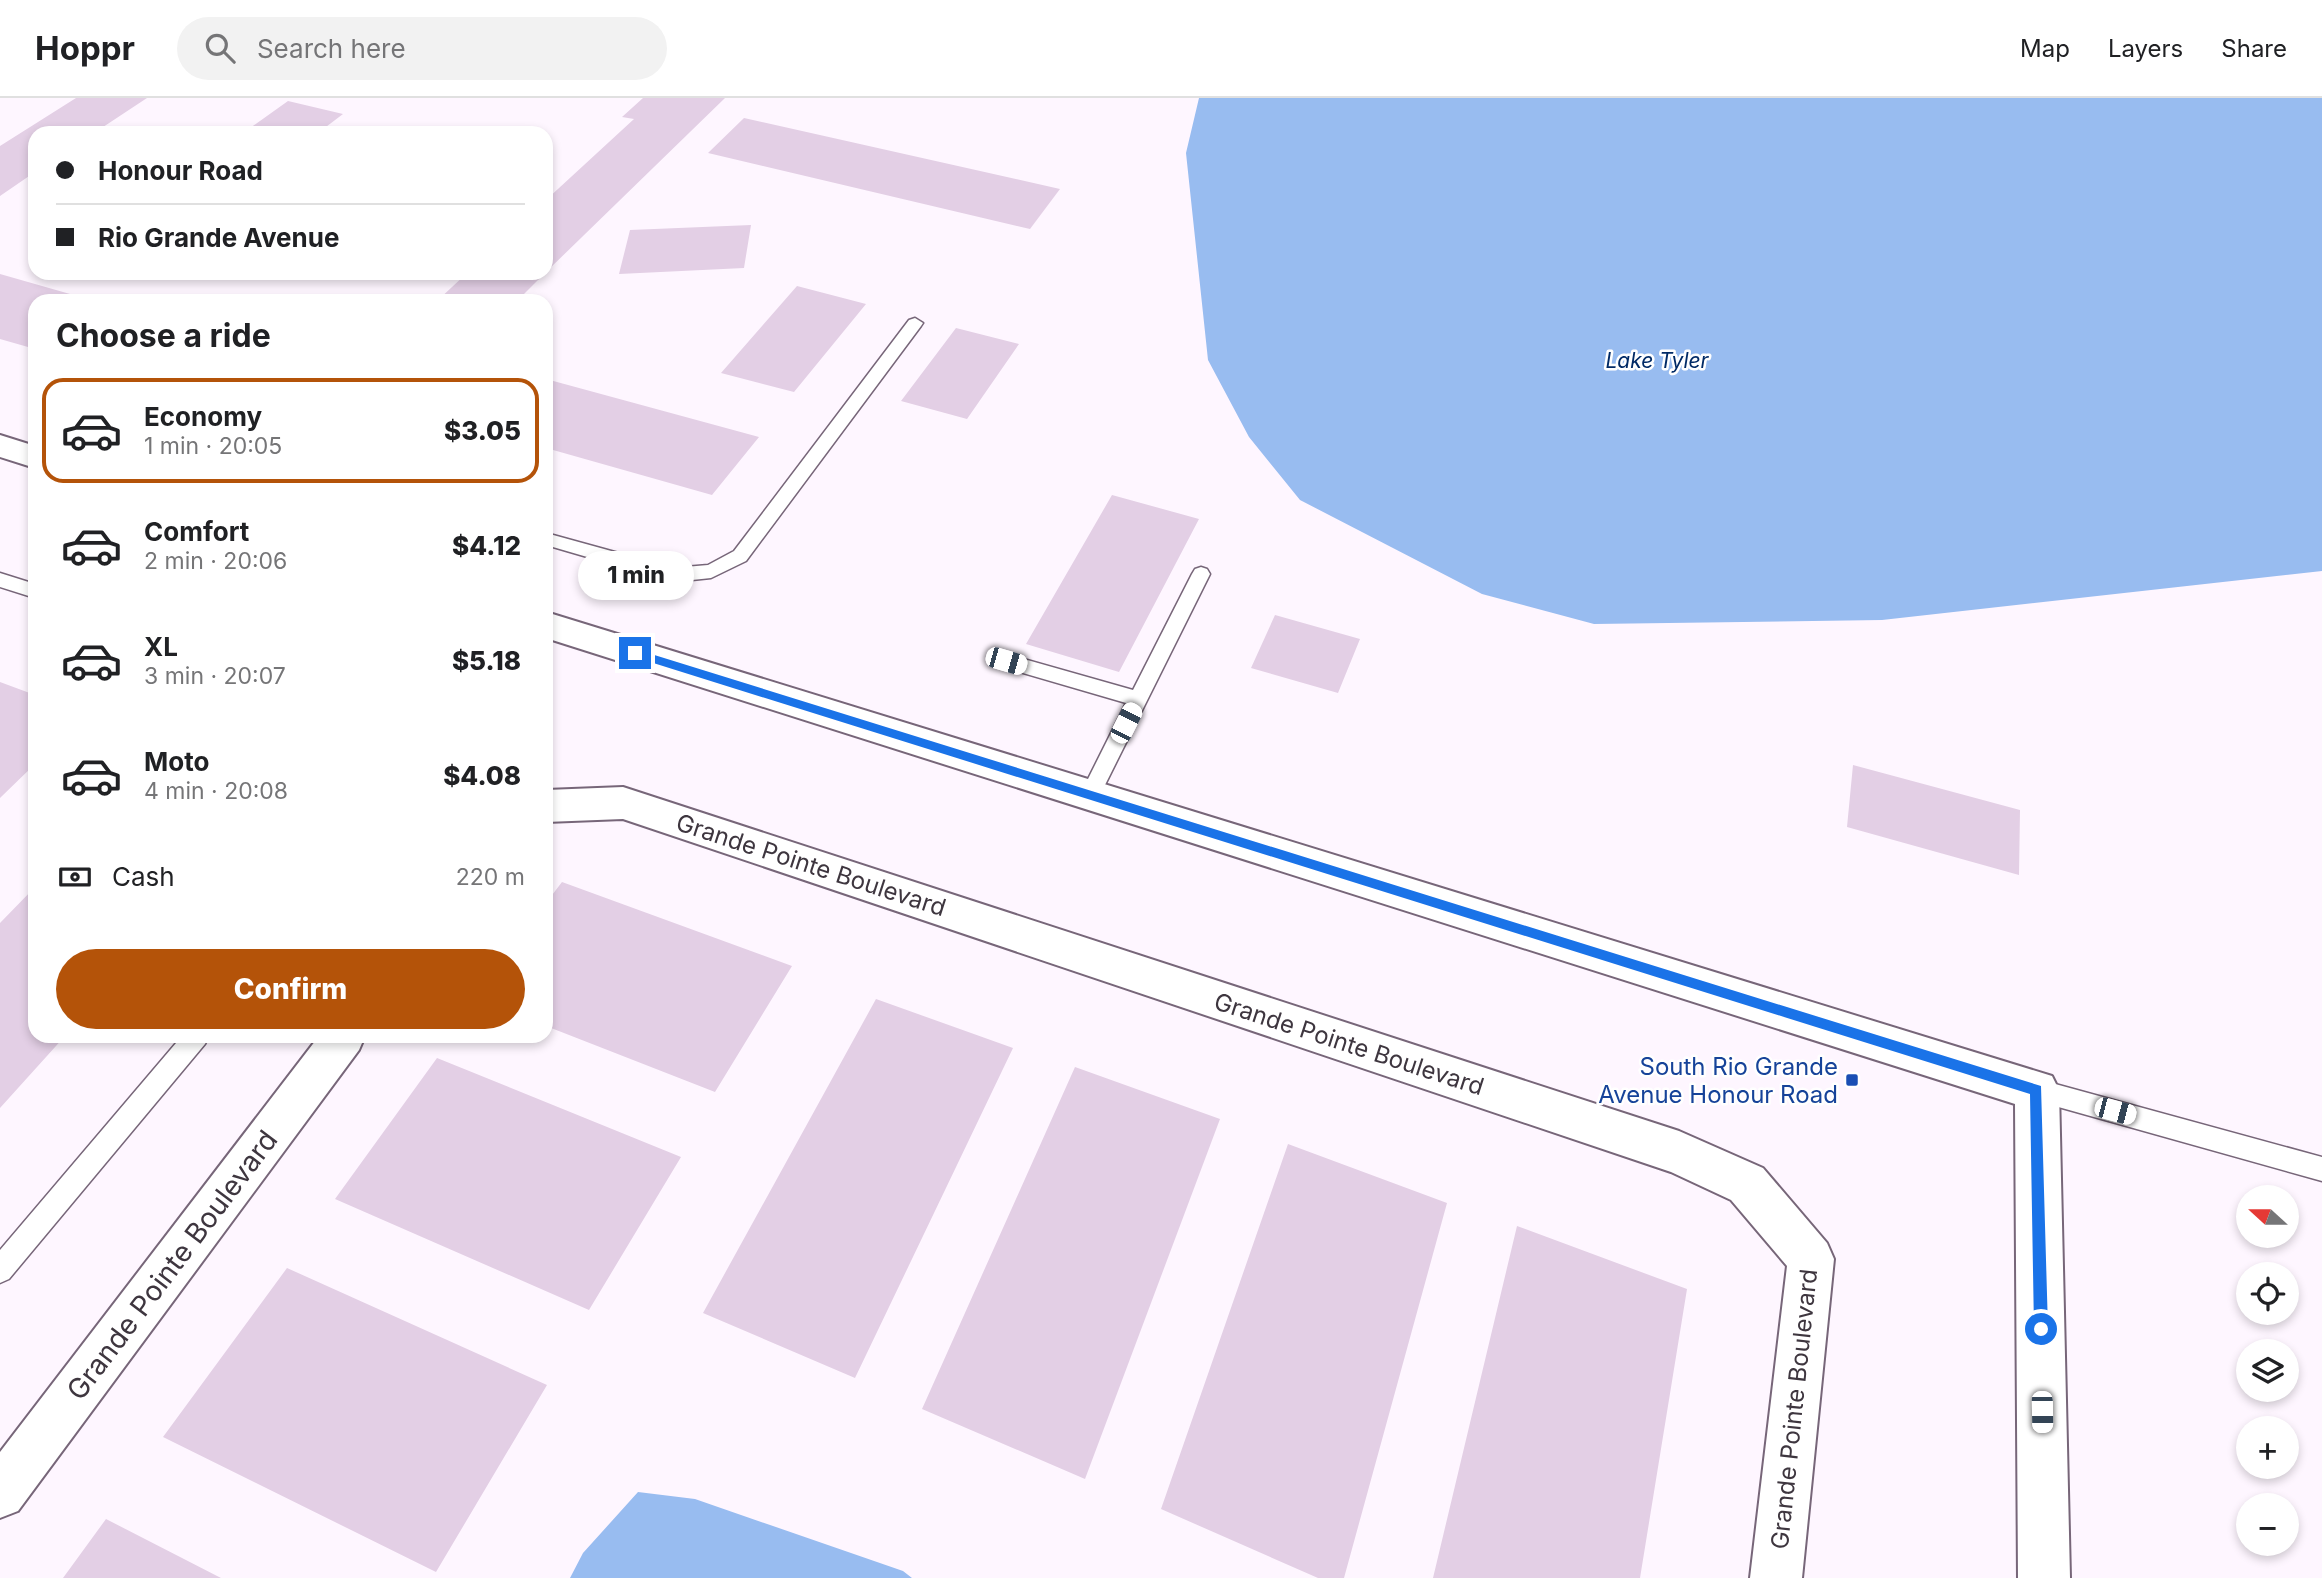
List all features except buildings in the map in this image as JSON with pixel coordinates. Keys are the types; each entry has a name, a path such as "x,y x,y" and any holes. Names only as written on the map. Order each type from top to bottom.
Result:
{"street":[{"path":"0,446 28,455"},
{"path":"553,629 2037,1090 2044,1578"},
{"name":"Grande Pointe Boulevard","path":"553,806 623,803 1679,1153 1747,1184 1811,1259 1776,1578"},
{"name":"Grande Pointe Boulevard","path":"0,1493 339,1043"}],"lane":[{"path":"553,541 673,575 711,571 740,556 915,323"},
{"path":"1090,795 1202,574"},
{"path":"0,580 28,589"},
{"path":"1006,661 1139,699"},
{"path":"0,1270 191,1043"},
{"path":"2037,1090 2322,1169"}],"water":[{"name":"Lake Tyler","path":"1199,98 2322,98 2322,571 1882,620 1594,624 1482,594 1300,500 1249,437 1208,360 1186,153"},
{"path":"638,1492 695,1499 903,1571 912,1578 570,1578 583,1553"}],"place":[{"name":"South Rio Grande Avenue Honour Road","path":"1852,1080"}],"route":[{"path":"635,653 2037,1090 2041,1329"}]}
